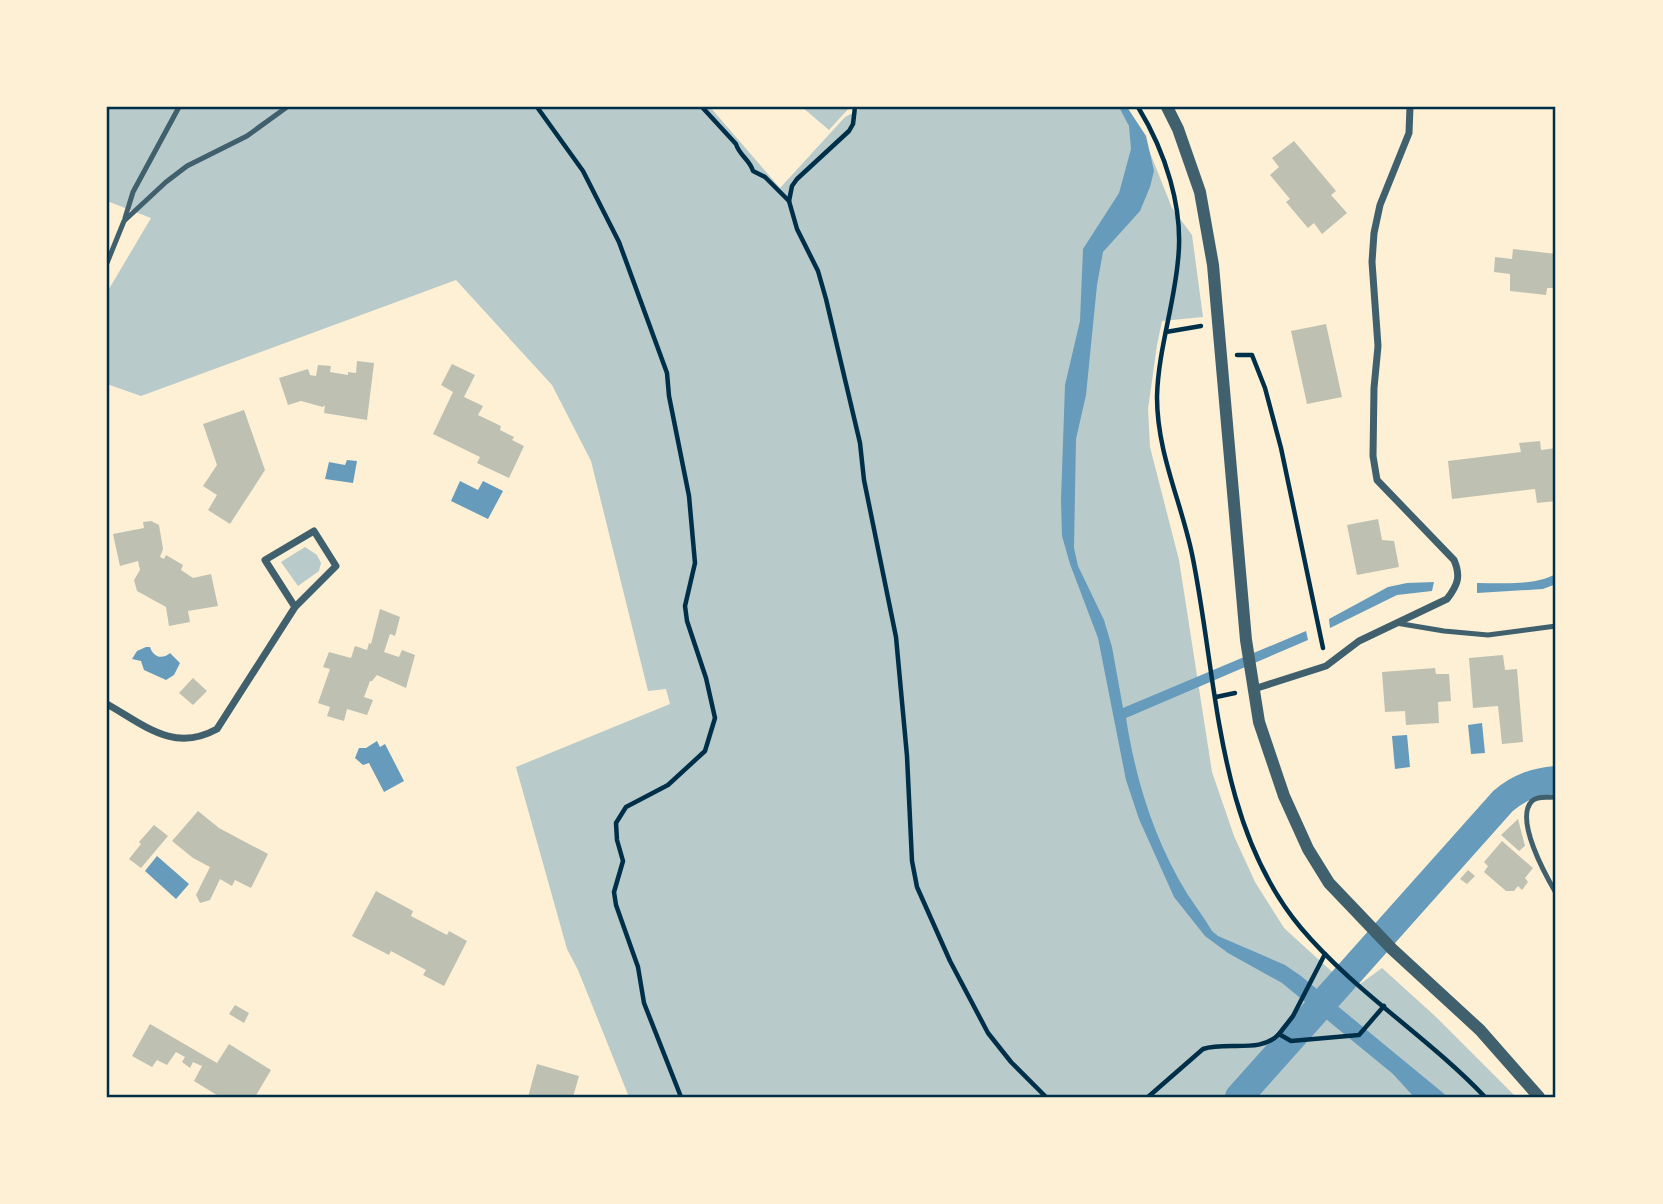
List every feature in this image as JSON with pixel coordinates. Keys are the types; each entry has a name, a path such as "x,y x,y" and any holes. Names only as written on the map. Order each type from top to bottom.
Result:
{"street":[{"path":"1167,107 1178,129 1200,192 1213,265 1246,640 1259,722 1284,796 1308,849 1329,883 1392,949 1480,1030 1539,1097"},
{"path":"1253,689 1326,666 1359,641 1447,599 1456,587 1460,573 1454,560 1377,480 1373,456 1378,346 1372,262 1374,233 1380,205 1409,133 1410,107"},
{"path":"107,704 163,736 177,740 206,735 216,729 295,607 336,566 314,531 265,560 295,607"}],"lane":[{"path":"107,263 133,192 180,107"},
{"path":"124,221 187,166 247,136 287,107"},
{"path":"1395,623 1488,635 1556,626"},
{"path":"1553,797 1535,799 1530,803 1528,816 1532,846 1556,893"}],"path":[{"path":"537,107 583,171 619,242 667,373 669,397 689,496 695,563 685,606 715,718 705,751 668,785 626,807 616,823 617,840 623,860 614,892 638,967 644,1003 681,1097"},
{"path":"702,107 736,144 753,171 765,177 789,201"},
{"path":"855,107 853,124 849,131 797,179 792,186 789,201 797,229 818,271 860,443 864,480 895,636 907,756 912,861 917,887 950,961 988,1033 1011,1062 1046,1097"},
{"path":"1138,107 1163,160"},
{"path":"1166,332 1219,324"},
{"path":"1222,354 1252,355 1265,388 1281,448 1321,631 1326,666"},
{"path":"1148,1097 1203,1049 1212,1046 1264,1044 1274,1040 1293,1016 1325,954"},
{"path":"1279,1034 1291,1041 1359,1035 1384,1006"}],"shaded area":[{"path":"107,107 710,107 780,188 845,117 864,107 1126,107 1141,130 1172,208 1192,235 1203,317 1162,321 1148,409 1150,447 1179,560 1212,772 1234,836 1255,882 1284,928 1352,990 1382,968 1435,1016 1516,1097 629,1097 567,949 516,767 670,704 666,689 648,691 591,461 552,385 456,280 141,396 107,384 109,289 151,218 107,201"},
{"path":"802,107 850,107 829,130"},
{"path":"305,547 317,555 321,563 319,571 298,586 281,562"}],"water":[{"path":"1119,107 1127,107 1146,136 1154,171 1140,211 1103,252 1086,395 1076,439 1074,548 1078,566 1104,620 1112,647 1123,708 1306,631 1308,640 1126,718 1148,810 1176,874 1212,931 1285,965 1301,976 1448,1097 1414,1097 1393,1074 1282,983 1228,953 1205,936 1174,897 1139,819 1126,780 1098,638 1062,536 1061,500 1065,385 1080,321 1083,249 1119,193 1131,149 1129,126"},
{"path":"347,460 357,461 353,483 325,479 329,462 345,465"},
{"path":"460,481 478,490 483,481 503,491 488,519 451,501"},
{"path":"1556,574 1556,584 1543,589 1477,593 1477,583 1528,582"},
{"path":"1434,582 1432,591 1397,595 1330,628 1329,619 1388,587"},
{"path":"150,647 158,656 170,653 180,663 174,675 166,680 144,670 141,661 132,659 137,651"},
{"path":"1482,723 1485,753 1471,754 1468,725"},
{"path":"1407,735 1410,767 1395,769 1392,736"},
{"path":"377,741 380,747 385,744 404,781 384,792 369,763 363,765 355,758 359,748 366,748"},
{"path":"157,856 189,884 176,899 145,871"}],"building":[{"path":"1294,141 1336,191 1331,195 1347,213 1322,234 1314,223 1308,228 1286,202 1290,199 1270,175 1279,167 1272,158"},
{"path":"1513,249 1556,254 1556,288 1547,288 1546,295 1510,291 1510,274 1494,272 1495,257 1512,259"},
{"path":"1326,324 1342,397 1307,404 1291,331"},
{"path":"357,361 374,363 367,420 324,413 325,405 323,407 301,401 288,405 279,378 308,369 310,375 316,376 318,365 331,366 330,372 348,375 348,372 356,373"},
{"path":"452,364 475,375 464,397 483,406 478,415 501,426 500,430 524,446 509,478 477,463 480,457 433,434 453,392 441,385"},
{"path":"244,410 265,470 230,524 208,510 217,495 203,486 217,465 203,424"},
{"path":"1540,441 1541,450 1556,448 1556,501 1537,503 1535,489 1452,499 1448,461 1521,452 1519,443"},
{"path":"1378,519 1382,540 1394,541 1399,567 1357,575 1347,525"},
{"path":"151,521 159,525 163,549 160,557 164,559 166,555 183,565 181,570 193,578 211,574 218,606 188,611 190,622 169,626 166,607 137,591 134,580 140,570 138,561 120,566 113,534 144,528 143,522"},
{"path":"380,609 400,617 395,636 390,634 384,652 399,657 402,650 415,655 406,688 377,675 370,681 364,697 373,700 367,715 347,709 344,721 327,716 330,707 318,703 330,669 323,667 329,652 351,658 355,646 367,650"},
{"path":"1503,655 1505,670 1517,669 1523,742 1502,744 1498,706 1473,708 1469,658"},
{"path":"1435,668 1436,674 1449,674 1451,701 1438,702 1439,723 1406,725 1405,711 1385,712 1382,672"},
{"path":"193,678 207,691 193,705 179,693"},
{"path":"198,811 219,828 268,854 251,888 235,880 232,886 220,879 210,900 200,903 196,895 210,867 193,858 172,841"},
{"path":"1518,819 1525,846 1519,851 1501,835"},
{"path":"154,825 168,836 141,868 129,859"},
{"path":"1502,841 1533,868 1525,878 1528,882 1522,890 1518,886 1514,891 1506,891 1484,872 1488,866 1484,862"},
{"path":"1468,870 1475,876 1467,884 1460,879"},
{"path":"376,891 413,911 411,916 447,935 449,931 467,941 444,986 423,975 426,970 391,951 389,955 352,936"},
{"path":"235,1005 249,1013 244,1023 229,1014"},
{"path":"150,1024 217,1063 229,1044 271,1070 255,1097 220,1097 194,1081 202,1066 193,1062 190,1068 182,1062 185,1057 176,1052 167,1065 157,1060 152,1067 132,1056"},
{"path":"537,1064 579,1076 573,1097 528,1097"}],"waterway":[{"path":"1239,1097 1503,801 1528,786 1556,780"}]}
